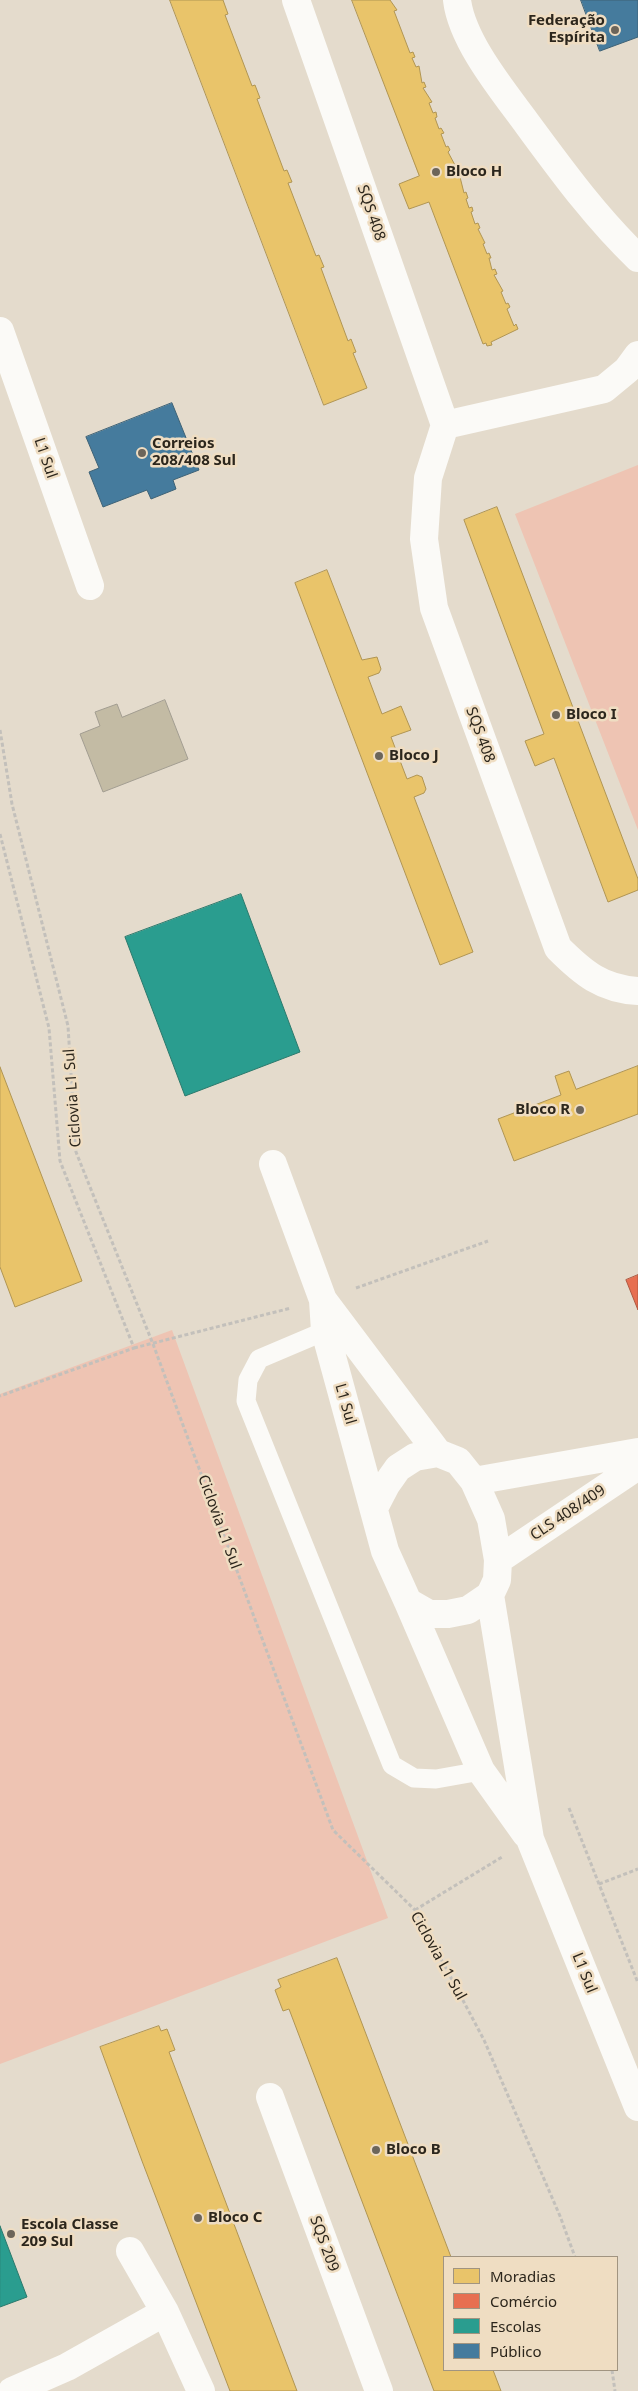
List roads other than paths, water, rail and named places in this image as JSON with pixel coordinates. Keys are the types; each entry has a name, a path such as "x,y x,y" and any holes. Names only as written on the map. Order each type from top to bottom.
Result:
{"street":[{"name":"SQS 408","path":"296,0 445,425 428,478 424,539 434,608 558,948 584,974 617,990 638,992"},
{"path":"457,0 458,10 483,64 570,182 638,258"},
{"name":"L1 Sul","path":"0,331 90,586"},
{"path":"445,425 604,389 627,370 638,355"},
{"name":"L1 Sul","path":"273,1164 323,1300 325,1331 374,1508"},
{"name":"L1 Sul","path":"323,1300 438,1453"},
{"name":"CLS 408/409","path":"474,1481 638,1452"},
{"path":"438,1453 458,1461 474,1481 490,1519 498,1560 496,1580 490,1596 468,1610 448,1614 429,1614 408,1602 385,1551 374,1508 386,1485 398,1468 415,1457 438,1453"},
{"name":"CLS 408/409","path":"498,1560 638,1466"},
{"name":"L1 Sul","path":"490,1596 530,1839 638,2107"},
{"name":"L1 Sul","path":"408,1602 481,1771 530,1839"},
{"name":"SQS 209","path":"270,2097 379,2391"},
{"path":"130,2250 165,2312 201,2391"},
{"path":"12,2391 67,2367 165,2312"}],"lane":[{"path":"325,1331 259,1359 248,1380 246,1401 392,1765 414,1778 436,1779 481,1771"}],"place":[{"name":"Federação Espírita","path":"615,30"},
{"name":"Bloco H","path":"436,172"},
{"name":"Correios 208/408 Sul","path":"142,453"},
{"name":"Bloco I","path":"556,715"},
{"name":"Bloco J","path":"379,756"},
{"name":"Bloco R","path":"580,1110"},
{"name":"Bloco B","path":"376,2150"},
{"name":"Bloco C","path":"198,2218"},
{"name":"Escola Classe 209 Sul","path":"11,2234"}]}
